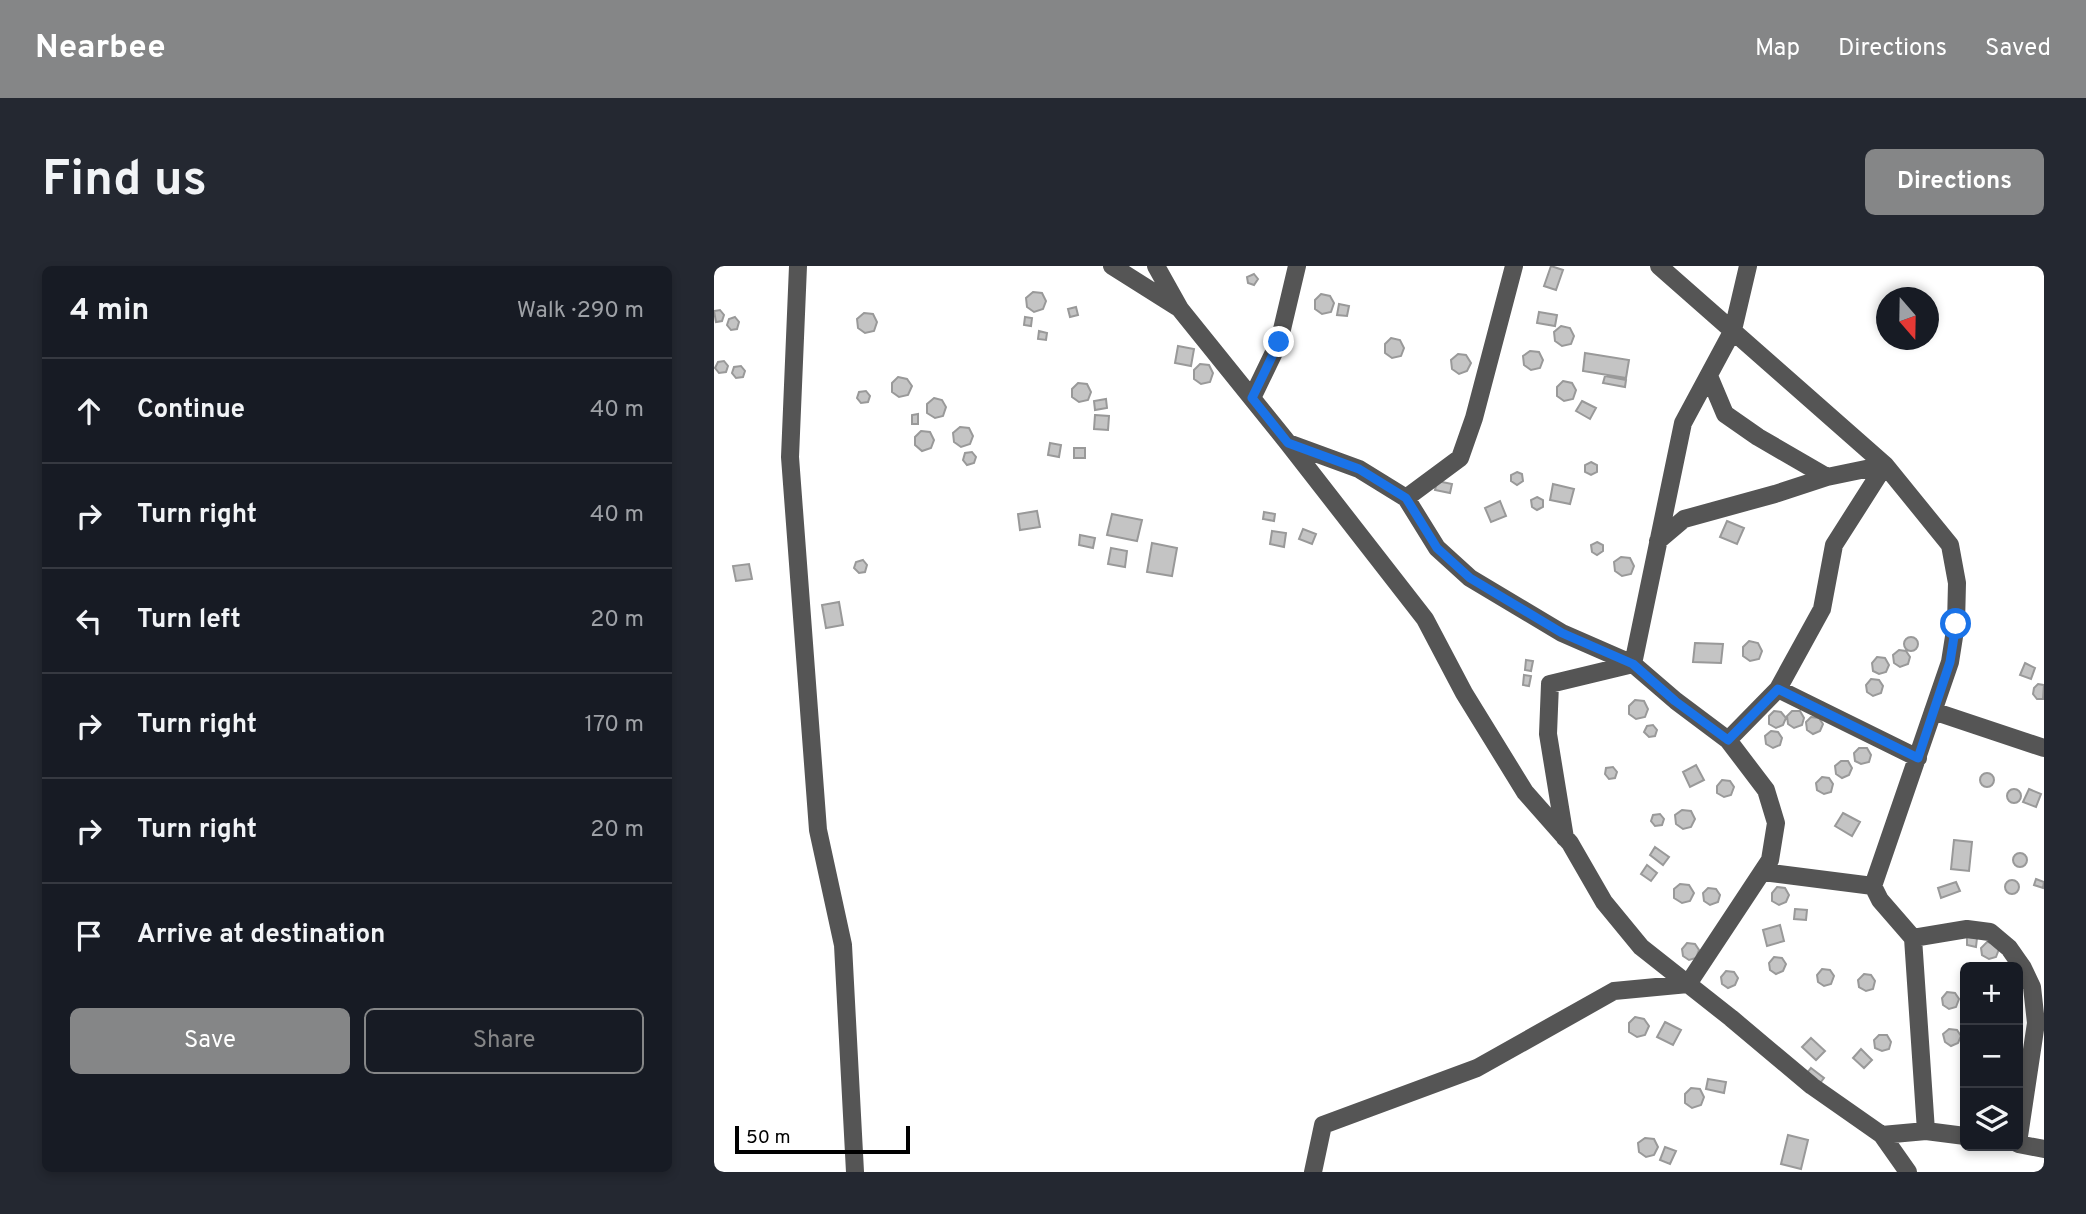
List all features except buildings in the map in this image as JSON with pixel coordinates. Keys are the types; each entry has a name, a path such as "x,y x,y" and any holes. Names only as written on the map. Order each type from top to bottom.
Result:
{"street":[{"path":"798,266 790,457 818,830 843,945 855,1172"},
{"path":"1112,266 1180,309"},
{"path":"1156,266 1180,309 1425,619 1464,692 1525,792 1565,838 1604,902 1641,947 1812,1086 1882,1135 1908,1172"},
{"path":"1252,398 1279,342 1297,266"},
{"path":"1406,498 1460,458 1475,418 1514,266"},
{"path":"1658,266 1885,466 1950,545 1957,583 1956,624 1950,662 1873,886 1880,900 1913,938 1926,1131"},
{"path":"1633,664 1683,423 1733,330 1748,266"},
{"path":"1709,376 1725,414 1758,437 1828,477"},
{"path":"1288,443 1359,469 1406,498 1437,548 1470,578 1562,633 1633,664 1675,701 1728,740 1766,790 1776,823 1770,859 1688,984"},
{"path":"1658,541 1684,519 1828,477 1885,466"},
{"path":"1728,740 1778,689 1822,609 1834,545 1885,466"},
{"path":"1565,838 1548,734 1550,684 1633,664"},
{"path":"1778,689 1918,758"},
{"path":"1933,711 2044,748"},
{"path":"1763,872 1873,886"},
{"path":"1913,938 1967,929 1990,932 2010,948 2023,968 2039,995 2023,1110"},
{"path":"1313,1172 1322,1125 1477,1068 1614,991 1688,984"},
{"path":"1882,1135 1926,1131 1960,1135"},
{"path":"2023,1145 2044,1149"}],"route":[{"path":"1279,342 1252,398 1288,443 1359,469 1406,498 1437,548 1470,578 1562,633 1633,664 1675,701 1728,740 1778,689 1918,758 1950,662 1956,624"}]}
